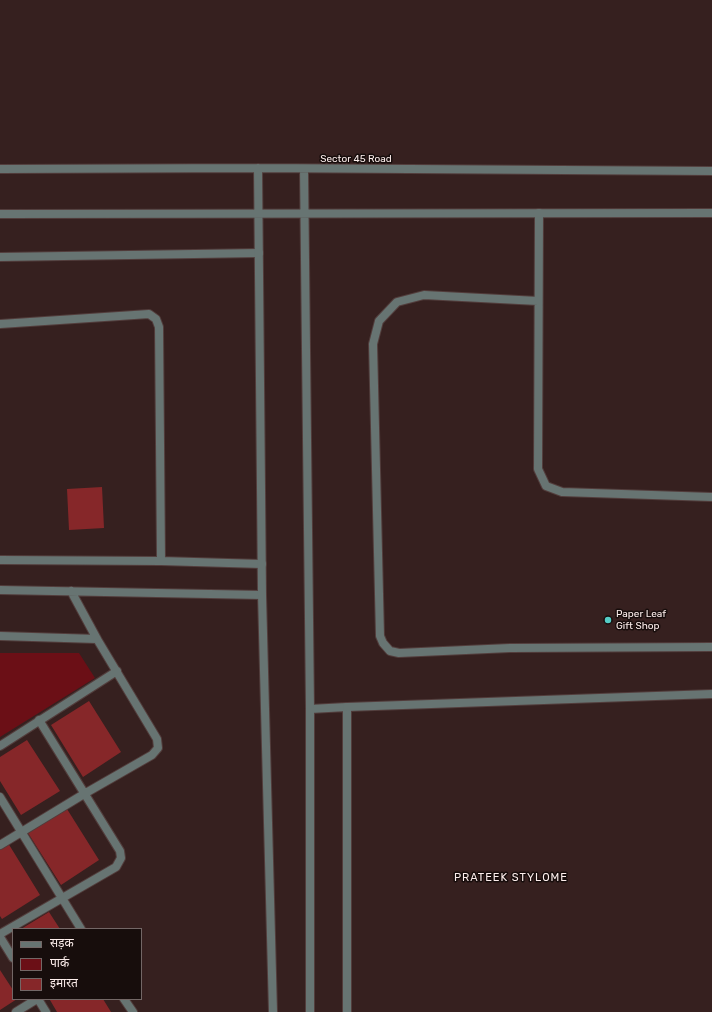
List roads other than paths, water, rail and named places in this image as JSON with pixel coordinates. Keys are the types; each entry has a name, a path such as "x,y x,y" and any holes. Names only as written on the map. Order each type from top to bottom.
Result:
{"street":[{"name":"Sector 45 Road","path":"0,169 258,168 712,171"},
{"path":"258,168 262,595 273,1012"},
{"path":"304,169 310,709 310,1012"},
{"path":"538,213 538,470 546,486 562,492 712,497"},
{"path":"0,214 712,213"},
{"path":"0,257 259,253"},
{"path":"538,301 424,294 397,302 379,321 373,344 380,636 383,643 390,651 399,653 510,648 712,647"},
{"path":"0,324 149,314 156,319 159,327 161,561"},
{"path":"0,560 161,561 262,564"},
{"path":"0,590 262,595"},
{"path":"0,845 84,794 152,756 158,748 158,739 97,639 71,591"},
{"path":"0,636 97,639"},
{"path":"0,746 117,671"},
{"path":"310,709 712,694"},
{"path":"347,707 347,1012"},
{"path":"0,934 61,897 116,867 121,858 120,851 39,720"},
{"path":"0,797 80,928"},
{"path":"0,937 12,956"},
{"path":"16,1012 35,1000"},
{"path":"38,1000 46,1012"},
{"path":"125,1000 132,1012"}],"place":[{"name":"Paper Leaf Gift Shop","path":"608,620"}],"district":[{"name":"PRATEEK STYLOME","path":"511,878"}]}
